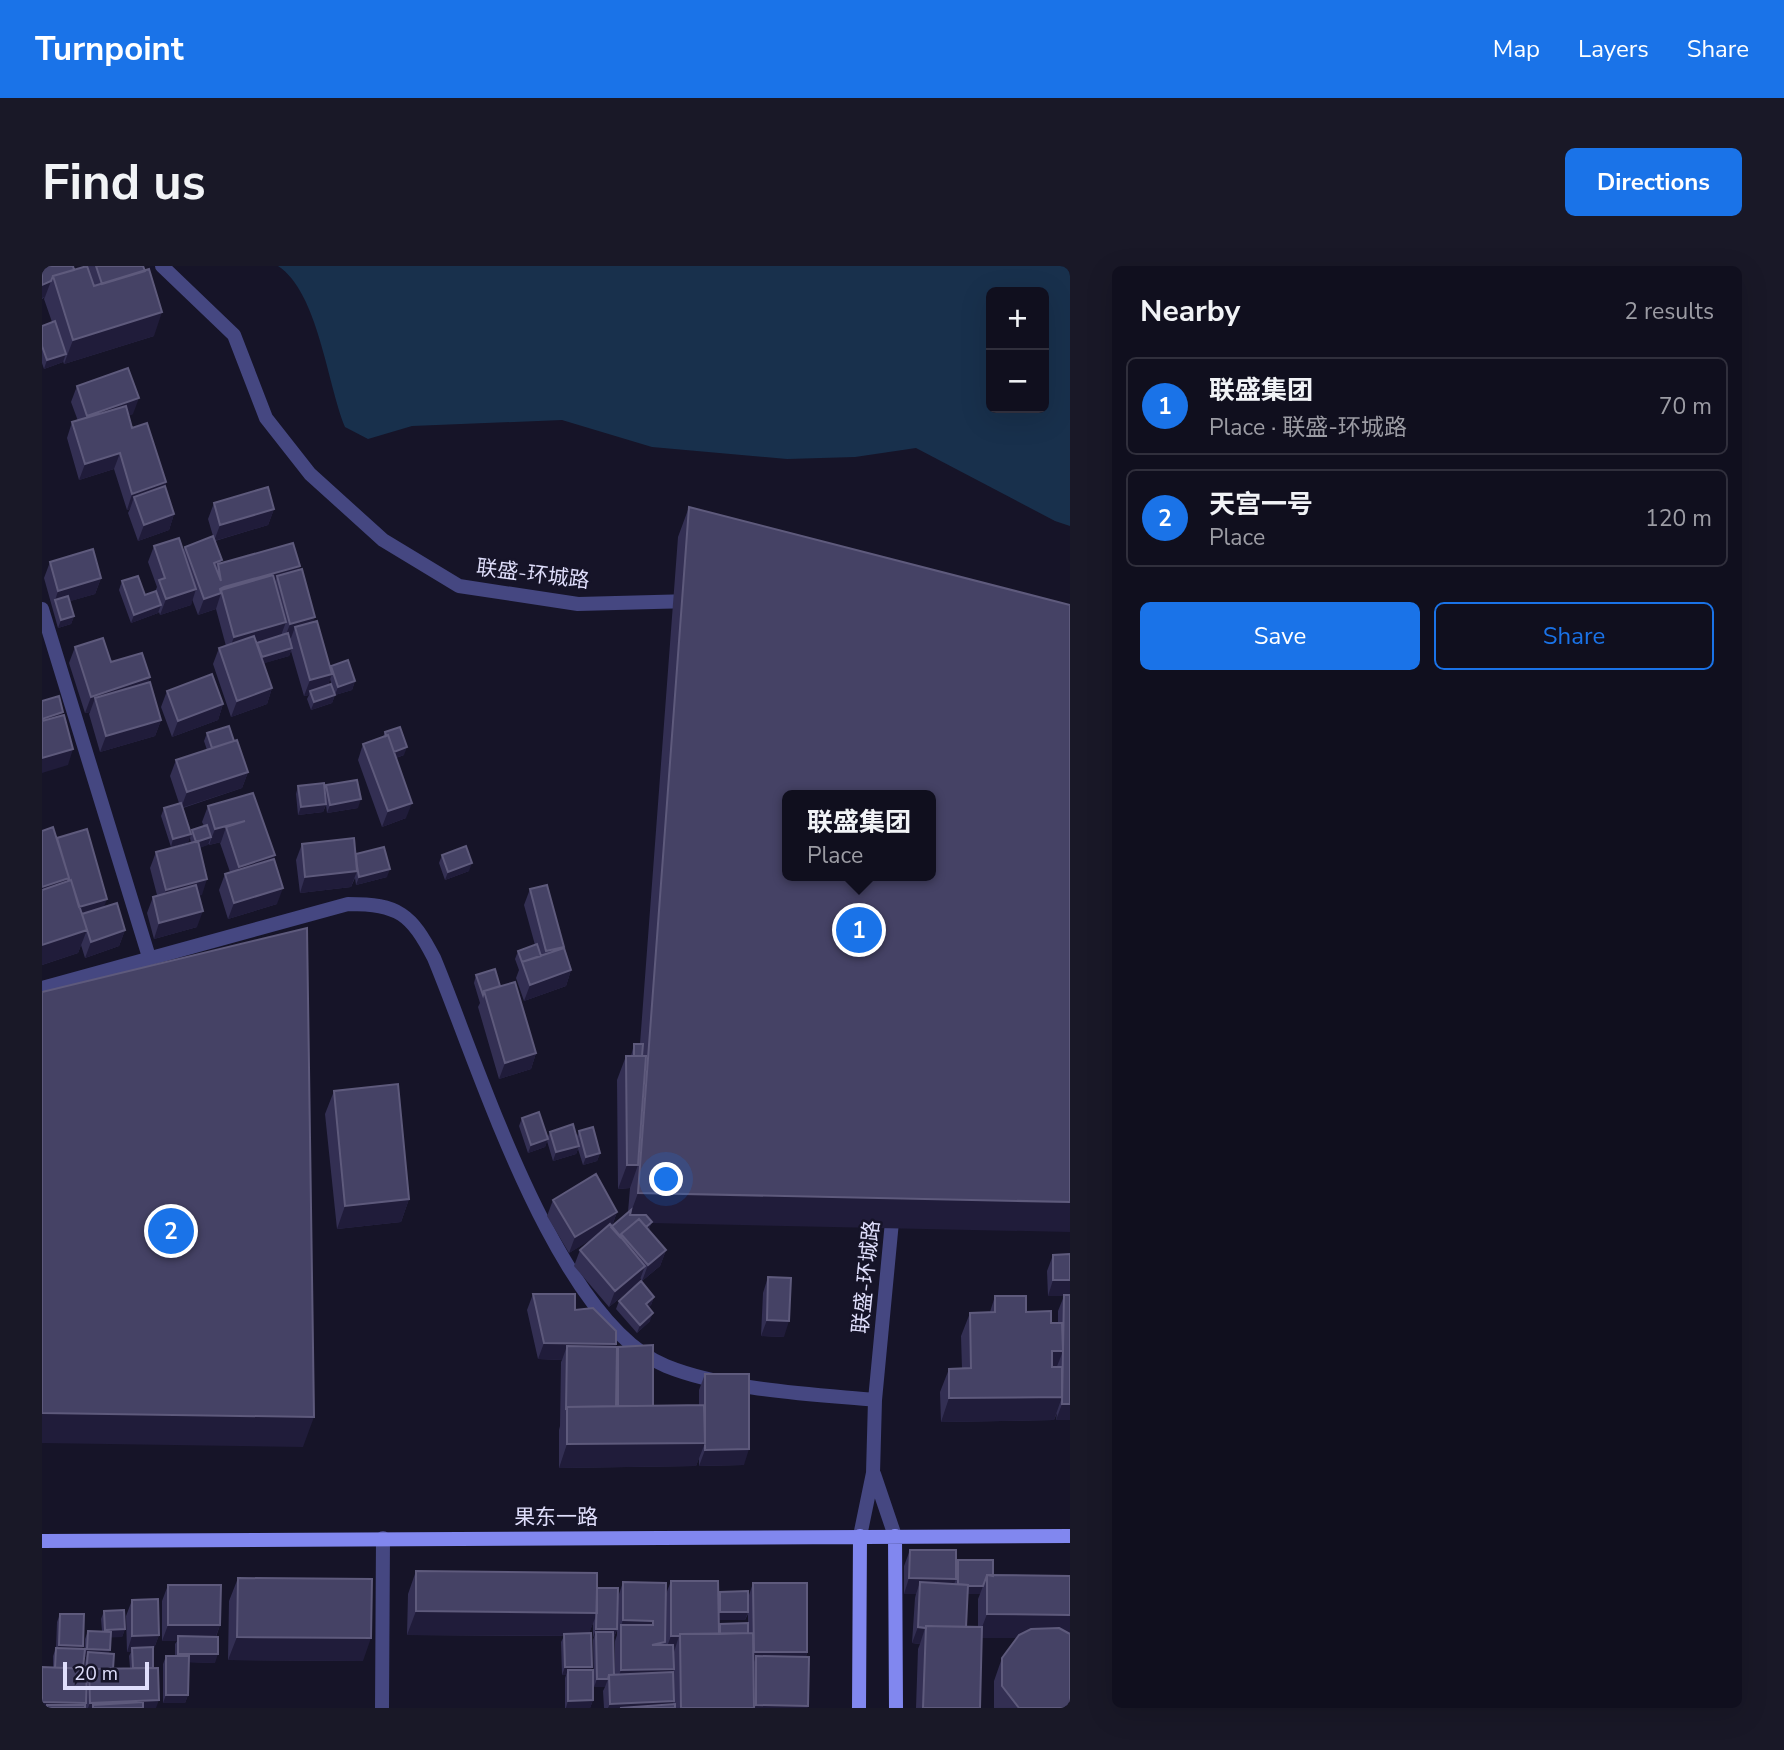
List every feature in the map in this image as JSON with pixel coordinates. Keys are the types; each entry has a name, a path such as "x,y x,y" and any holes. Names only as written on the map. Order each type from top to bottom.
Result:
{"main road":[{"path":"895,1535 896,1708"},
{"path":"859,1708 860,1536"},
{"name":"果东一路","path":"42,1542 1070,1536"}],"street":[{"name":"联盛-环城路","path":"162,266 234,335 266,418 310,474 383,540 458,586 579,604 714,600"},
{"path":"42,609 149,957"},
{"path":"42,988 348,904 373,904 401,911 422,935 434,958 516,1163 541,1217 600,1312 632,1344 664,1366 766,1388 875,1400"},
{"name":"联盛-环城路","path":"873,1473 875,1400 894,1190"},
{"path":"873,1473 895,1535"},
{"path":"860,1536 873,1473"},
{"path":"382,1708 383,1538"}],"water":[{"path":"278,266 1070,266 1070,526 1055,521 916,448 855,457 787,459 652,447 562,420 412,426 368,439 345,427 320,340 303,296 292,279"}],"building":[{"path":"42,266 73,266 74,270 53,276 51,281 42,285"},
{"path":"87,266 94,286 149,269 162,312 73,340 53,276"},
{"path":"96,266 143,266 145,271 102,284"},
{"path":"55,321 66,354 47,360 42,346 42,326"},
{"path":"128,368 139,398 87,416 77,386"},
{"path":"126,406 132,428 147,423 166,482 132,494 120,453 85,464 72,422"},
{"path":"165,486 174,514 144,525 134,497"},
{"path":"268,487 274,509 220,525 214,503"},
{"path":"689,507 1070,605 1070,1202 638,1193"},
{"path":"213,536 222,560 214,563 221,581 218,564 293,543 300,566 224,587 220,589 221,593 204,599 185,547"},
{"path":"179,538 196,589 166,599 159,580 165,578 154,546"},
{"path":"93,549 101,578 58,591 50,562"},
{"path":"302,569 315,617 290,624 277,576"},
{"path":"273,575 286,622 234,637 221,590"},
{"path":"138,576 145,595 156,591 161,605 134,615 122,581"},
{"path":"68,596 74,616 61,620 55,600"},
{"path":"317,621 332,674 310,680 295,627"},
{"path":"288,633 292,648 262,657 257,643"},
{"path":"254,636 272,688 237,701 219,648"},
{"path":"103,638 111,662 142,653 150,677 91,697 75,647"},
{"path":"348,660 355,681 338,687 331,666"},
{"path":"212,674 223,704 178,721 167,691"},
{"path":"150,682 161,720 106,736 95,698"},
{"path":"331,684 335,695 314,702 310,691"},
{"path":"59,696 63,712 42,719 42,701"},
{"path":"64,715 73,749 42,758 42,721"},
{"path":"229,726 234,741 212,748 207,733"},
{"path":"400,727 407,747 394,752 385,732"},
{"path":"388,735 412,803 388,811 363,744"},
{"path":"237,740 248,772 187,792 176,760"},
{"path":"357,780 361,799 330,805 326,785"},
{"path":"324,783 326,804 301,807 298,786"},
{"path":"253,793 275,855 239,867 226,827 245,821 215,829 208,806"},
{"path":"181,803 191,834 173,839 164,808"},
{"path":"207,825 211,837 196,842 192,830"},
{"path":"53,827 69,878 42,887 42,831"},
{"path":"87,829 107,899 79,907 71,880 68,881 57,838"},
{"path":"354,838 357,871 305,877 302,844"},
{"path":"198,841 207,879 166,890 156,852"},
{"path":"466,846 472,863 448,872 442,855"},
{"path":"384,847 390,869 359,877 356,854"},
{"path":"274,859 283,888 234,903 225,874"},
{"path":"71,880 87,930 42,945 42,890"},
{"path":"196,885 203,911 159,923 153,897"},
{"path":"547,885 564,947 546,951 530,889"},
{"path":"117,903 125,930 91,942 82,914"},
{"path":"307,928 314,1417 42,1413 42,992"},
{"path":"537,944 541,956 522,962 518,951"},
{"path":"564,948 571,970 530,985 522,962"},
{"path":"495,969 500,986 484,991 483,995 476,975"},
{"path":"515,982 536,1053 505,1063 484,991"},
{"path":"634,1044 643,1044 642,1056 634,1056"},
{"path":"626,1056 646,1056 638,1165 627,1165"},
{"path":"398,1084 409,1199 345,1206 334,1091"},
{"path":"539,1112 548,1139 531,1145 522,1118"},
{"path":"573,1124 579,1146 556,1152 550,1132"},
{"path":"593,1127 600,1153 586,1157 579,1131"},
{"path":"596,1174 617,1212 575,1237 553,1200"},
{"path":"631,1210 630,1215 646,1215 652,1222 646,1227 639,1219 620,1237 611,1227"},
{"path":"639,1219 666,1250 648,1265 621,1234"},
{"path":"610,1224 645,1266 615,1291 580,1250"},
{"path":"1070,1254 1070,1280 1053,1280 1053,1255"},
{"path":"768,1277 791,1278 789,1321 767,1320"},
{"path":"641,1281 654,1297 646,1304 653,1313 640,1325 619,1301"},
{"path":"533,1294 575,1294 575,1310 593,1308 616,1331 616,1344 544,1343"},
{"path":"1064,1295 1070,1295 1070,1404 1062,1404"},
{"path":"995,1296 1026,1296 1026,1312 1051,1311 1051,1323 1062,1323 1063,1351 1052,1351 1052,1367 1062,1367 1062,1397 949,1398 949,1369 971,1368 970,1313 995,1312"},
{"path":"653,1345 653,1406 618,1406 618,1347"},
{"path":"567,1346 617,1347 616,1406 567,1407 566,1410"},
{"path":"705,1374 749,1374 749,1449 705,1450"},
{"path":"704,1405 705,1443 567,1444 567,1407"},
{"path":"910,1550 956,1550 956,1579 909,1578"},
{"path":"958,1560 993,1560 993,1576 987,1575 983,1586 958,1584"},
{"path":"416,1571 597,1573 597,1613 416,1611"},
{"path":"987,1575 1070,1576 1070,1615 987,1614"},
{"path":"238,1578 372,1579 371,1638 237,1637"},
{"path":"671,1581 718,1581 719,1634 671,1636"},
{"path":"623,1582 666,1583 665,1642 652,1645 673,1645 674,1669 621,1670 621,1625 653,1625 653,1621 623,1620"},
{"path":"920,1582 968,1585 966,1627 918,1627"},
{"path":"753,1583 807,1583 807,1652 754,1652"},
{"path":"168,1585 221,1585 220,1625 168,1625"},
{"path":"597,1588 618,1588 617,1629 596,1629"},
{"path":"748,1591 748,1612 720,1612 720,1592"},
{"path":"158,1599 159,1635 132,1636 132,1600"},
{"path":"124,1610 125,1629 105,1630 104,1611"},
{"path":"60,1614 84,1614 83,1646 59,1645"},
{"path":"748,1623 748,1633 720,1634 720,1624"},
{"path":"926,1626 982,1627 980,1708 923,1708"},
{"path":"1059,1628 1070,1634 1070,1706 1019,1708 1002,1686 1002,1658 1019,1635 1031,1629"},
{"path":"88,1631 111,1632 110,1650 87,1649"},
{"path":"596,1632 613,1632 614,1675 609,1675 608,1679 597,1679"},
{"path":"591,1633 592,1667 565,1667 564,1634"},
{"path":"753,1633 754,1708 681,1708 680,1634"},
{"path":"178,1636 218,1637 218,1654 178,1654"},
{"path":"153,1647 153,1668 133,1668 132,1648"},
{"path":"56,1648 85,1649 83,1668 55,1668"},
{"path":"88,1652 114,1654 113,1669 89,1669 86,1673"},
{"path":"166,1656 189,1656 188,1695 166,1695"},
{"path":"756,1656 809,1657 808,1706 756,1705"},
{"path":"42,1667 87,1669 86,1703 42,1702"},
{"path":"158,1668 159,1700 90,1703 89,1669"},
{"path":"568,1670 593,1670 593,1700 568,1701"},
{"path":"673,1672 674,1701 610,1704 609,1675"},
{"path":"143,1702 143,1708 93,1708 93,1705"},
{"path":"675,1704 675,1708 620,1708"},
{"path":"47,1705 85,1705 85,1708 47,1708"}],"place":[{"name":"联盛集团","path":"859,930"},
{"name":"天宫一号","path":"171,1231"}]}
